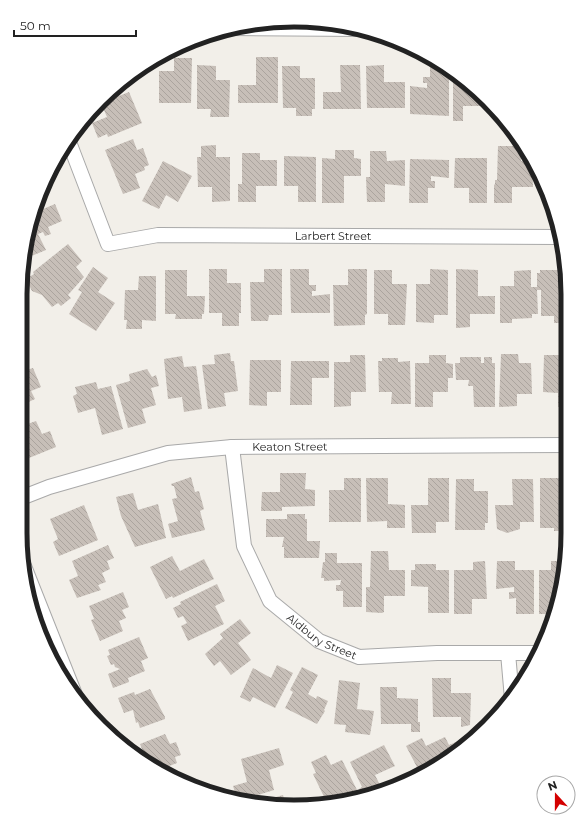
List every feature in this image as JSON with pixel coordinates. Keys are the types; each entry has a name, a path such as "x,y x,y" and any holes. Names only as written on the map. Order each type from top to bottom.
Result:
{"street":[{"path":"272,28 324,29"},
{"name":"Larbert Street","path":"71,147 108,244 158,235 555,237"},
{"name":"Keaton Street","path":"27,496 50,487 168,453 232,447 561,445"},
{"name":"Aldbury Street","path":"232,447 244,546 270,601 319,641 359,657 437,652 532,653"},
{"path":"33,588 65,669"},
{"path":"508,653 511,688"}],"building":[{"path":"256,57 278,57 278,103 238,103 238,85 256,85"},
{"path":"174,58 192,58 191,103 159,103 159,71 174,71"},
{"path":"430,64 449,77 449,116 410,114 410,86 427,88 427,83 423,83 423,77 430,77"},
{"path":"197,65 216,66 216,80 230,80 229,117 210,117 211,109 197,109"},
{"path":"340,65 360,65 361,109 323,109 323,92 341,92"},
{"path":"384,65 384,82 405,82 405,108 367,108 366,66"},
{"path":"282,66 300,66 300,78 315,78 315,109 312,109 312,116 296,116 296,108 283,108"},
{"path":"453,79 484,106 463,106 463,121 453,121"},
{"path":"129,92 142,123 108,137 107,134 98,138 92,123 107,117 103,107 112,99"},
{"path":"133,139 137,150 143,148 149,165 144,167 145,170 135,174 140,188 123,194 105,150"},
{"path":"216,145 216,157 230,157 230,201 212,202 212,187 198,187 197,157 201,157 201,146"},
{"path":"498,146 516,146 521,154 521,161 525,161 533,175 533,187 512,187 512,203 494,203 494,184 495,185 495,180 497,180"},
{"path":"335,150 354,150 354,158 361,159 361,176 344,176 344,203 322,203 322,158 335,159"},
{"path":"370,151 386,151 387,161 405,160 405,186 385,184 385,202 367,202 366,177 370,177"},
{"path":"242,153 260,153 260,160 277,160 277,186 256,186 256,202 238,202 238,184 242,184"},
{"path":"284,156 316,157 316,202 298,202 298,186 284,186"},
{"path":"455,158 487,158 487,203 469,203 469,188 454,188"},
{"path":"410,159 449,160 449,178 431,176 431,181 435,181 435,188 428,188 428,203 409,203"},
{"path":"163,161 192,176 178,202 166,195 159,209 142,201"},
{"path":"55,204 62,221 48,227 51,234 45,236 43,232 38,234 46,250 29,257 32,242 40,210"},
{"path":"68,244 82,261 76,267 84,277 68,295 71,298 61,306 58,303 52,307 42,295 32,291 28,282 28,278 34,274 33,272"},
{"path":"93,267 108,278 98,292 115,303 96,331 69,314 82,292 78,290"},
{"path":"209,269 227,269 227,283 241,283 241,313 239,313 239,326 222,326 222,313 209,313"},
{"path":"264,269 282,269 282,315 269,315 268,321 251,321 250,282 264,282"},
{"path":"290,269 309,269 309,285 316,285 316,291 312,291 312,296 330,294 330,313 291,313"},
{"path":"348,269 367,269 367,314 365,315 365,325 334,326 333,285 348,285"},
{"path":"430,269 448,270 448,315 434,315 434,323 416,322 416,284 430,284"},
{"path":"456,269 478,270 478,296 495,296 495,314 470,314 470,327 456,328"},
{"path":"165,270 187,270 187,296 205,296 204,314 202,314 202,319 175,319 176,314 165,314"},
{"path":"374,270 392,270 392,284 407,284 405,325 388,325 388,314 374,314"},
{"path":"531,270 531,287 537,287 537,273 540,273 540,270 559,270 561,323 554,323 554,316 541,316 541,290 537,290 538,314 532,314 532,318 512,319 512,323 500,323 500,286 514,286 514,271"},
{"path":"139,276 156,276 156,321 142,320 142,329 126,329 127,320 124,320 125,290 138,290"},
{"path":"230,353 231,361 234,361 238,391 224,393 226,406 208,409 202,365 215,364 214,355"},
{"path":"501,354 518,354 519,363 531,363 532,394 517,394 517,406 499,407"},
{"path":"350,355 365,355 366,392 351,392 351,406 334,407 334,362 350,362"},
{"path":"429,355 446,355 446,363 453,364 453,378 448,378 448,392 433,392 433,407 415,407 415,363 429,363"},
{"path":"544,355 561,355 561,407 558,407 558,393 543,392"},
{"path":"182,356 184,367 196,366 202,409 184,412 182,397 168,399 164,359"},
{"path":"460,357 481,357 481,363 484,363 484,357 492,357 492,363 495,363 495,407 474,407 473,386 468,386 469,380 456,380 455,363 460,363"},
{"path":"382,358 398,358 398,362 410,361 411,404 391,404 392,392 379,392 378,361 382,361"},
{"path":"250,360 281,360 281,392 267,392 267,406 249,405"},
{"path":"291,361 329,361 329,378 312,378 312,405 290,405"},
{"path":"33,368 41,387 31,391 35,399 27,403 27,370"},
{"path":"147,369 152,377 156,375 159,386 151,388 156,405 142,409 146,423 128,428 116,385 130,381 129,374"},
{"path":"96,382 98,389 111,386 123,429 102,435 95,408 78,413 73,396 77,394 75,387"},
{"path":"36,421 42,434 50,431 56,447 27,459 27,424"},
{"path":"280,473 306,473 305,489 315,490 315,506 282,507 282,511 261,511 262,492 280,492"},
{"path":"191,477 195,492 199,491 204,509 200,511 205,530 172,538 168,524 178,521 172,499 177,498 174,486 171,484"},
{"path":"344,478 361,478 361,522 329,522 329,490 344,490"},
{"path":"366,478 388,478 388,504 405,505 405,528 387,528 387,521 367,522"},
{"path":"428,478 449,478 449,522 436,522 436,533 412,533 411,505 428,505"},
{"path":"540,478 559,478 559,493 561,493 561,531 554,531 554,528 540,528"},
{"path":"456,479 474,479 474,491 488,491 488,523 485,523 485,530 455,530"},
{"path":"512,479 533,479 534,522 520,522 520,529 507,533 497,529 495,505 513,505"},
{"path":"133,493 138,510 158,504 166,538 135,547 121,516 116,497"},
{"path":"84,505 98,540 59,556 53,542 58,539 50,519"},
{"path":"287,514 305,514 305,519 307,519 307,541 320,541 319,558 284,558 284,547 282,547 284,537 266,537 266,519 287,519"},
{"path":"108,545 114,558 107,561 110,569 102,573 106,582 98,585 101,590 77,598 69,580 78,576 72,561"},
{"path":"371,551 388,551 389,570 405,570 405,596 384,596 384,612 382,613 366,612 366,587 370,587"},
{"path":"325,553 337,553 337,563 362,563 362,607 343,607 343,591 336,591 336,585 340,585 341,580 324,581 324,578 321,578 323,562 325,562"},
{"path":"172,556 180,571 204,559 214,579 173,598 172,596 166,599 150,567"},
{"path":"485,561 487,599 472,599 472,614 454,614 454,570 473,570 473,562"},
{"path":"497,561 515,561 515,570 534,570 534,614 516,614 516,598 509,599 509,592 514,592 514,587 496,589"},
{"path":"551,561 559,561 556,585 548,614 539,614 539,570 551,570"},
{"path":"415,564 436,564 436,570 449,570 449,613 428,613 428,587 411,586 411,570 415,570"},
{"path":"217,584 225,601 215,606 224,624 188,641 181,626 187,623 183,616 178,618 173,608 181,604 180,602"},
{"path":"123,592 129,607 122,610 126,618 119,621 123,631 100,641 91,620 94,619 89,606"},
{"path":"240,619 251,633 238,643 251,660 231,675 220,661 214,666 205,654 223,638 220,634"},
{"path":"139,637 148,658 141,661 145,671 128,678 129,682 113,688 108,674 120,669 115,667 114,664 111,665 107,656 110,655 108,650"},
{"path":"277,665 293,673 275,708 253,697 250,702 240,697 253,668 271,678"},
{"path":"302,667 318,675 308,694 316,699 317,696 328,701 324,710 325,711 317,724 285,708 293,692 290,690"},
{"path":"432,678 451,678 451,693 471,693 470,725 461,727 461,717 433,717"},
{"path":"339,680 360,683 357,709 374,711 370,735 345,732 346,725 334,724"},
{"path":"380,687 397,687 397,698 418,699 418,722 420,722 420,732 411,732 411,724 381,724"},
{"path":"150,689 165,719 140,728 138,722 136,723 133,710 124,713 118,698 134,692 135,695"},
{"path":"165,734 170,744 176,742 181,755 175,757 177,763 166,767 144,753 140,744"},
{"path":"445,737 449,745 463,740 442,755 418,769 406,746 422,738 426,746"},
{"path":"384,745 395,766 375,775 380,786 360,792 359,789 362,787 350,762"},
{"path":"279,748 284,765 269,770 274,790 252,797 251,794 245,796 235,793 233,786 247,782 241,759"},
{"path":"326,755 331,765 342,760 358,792 340,796 339,794 333,797 325,798 313,774 316,773 311,762"},
{"path":"283,795 284,799 277,799 270,799"}]}
